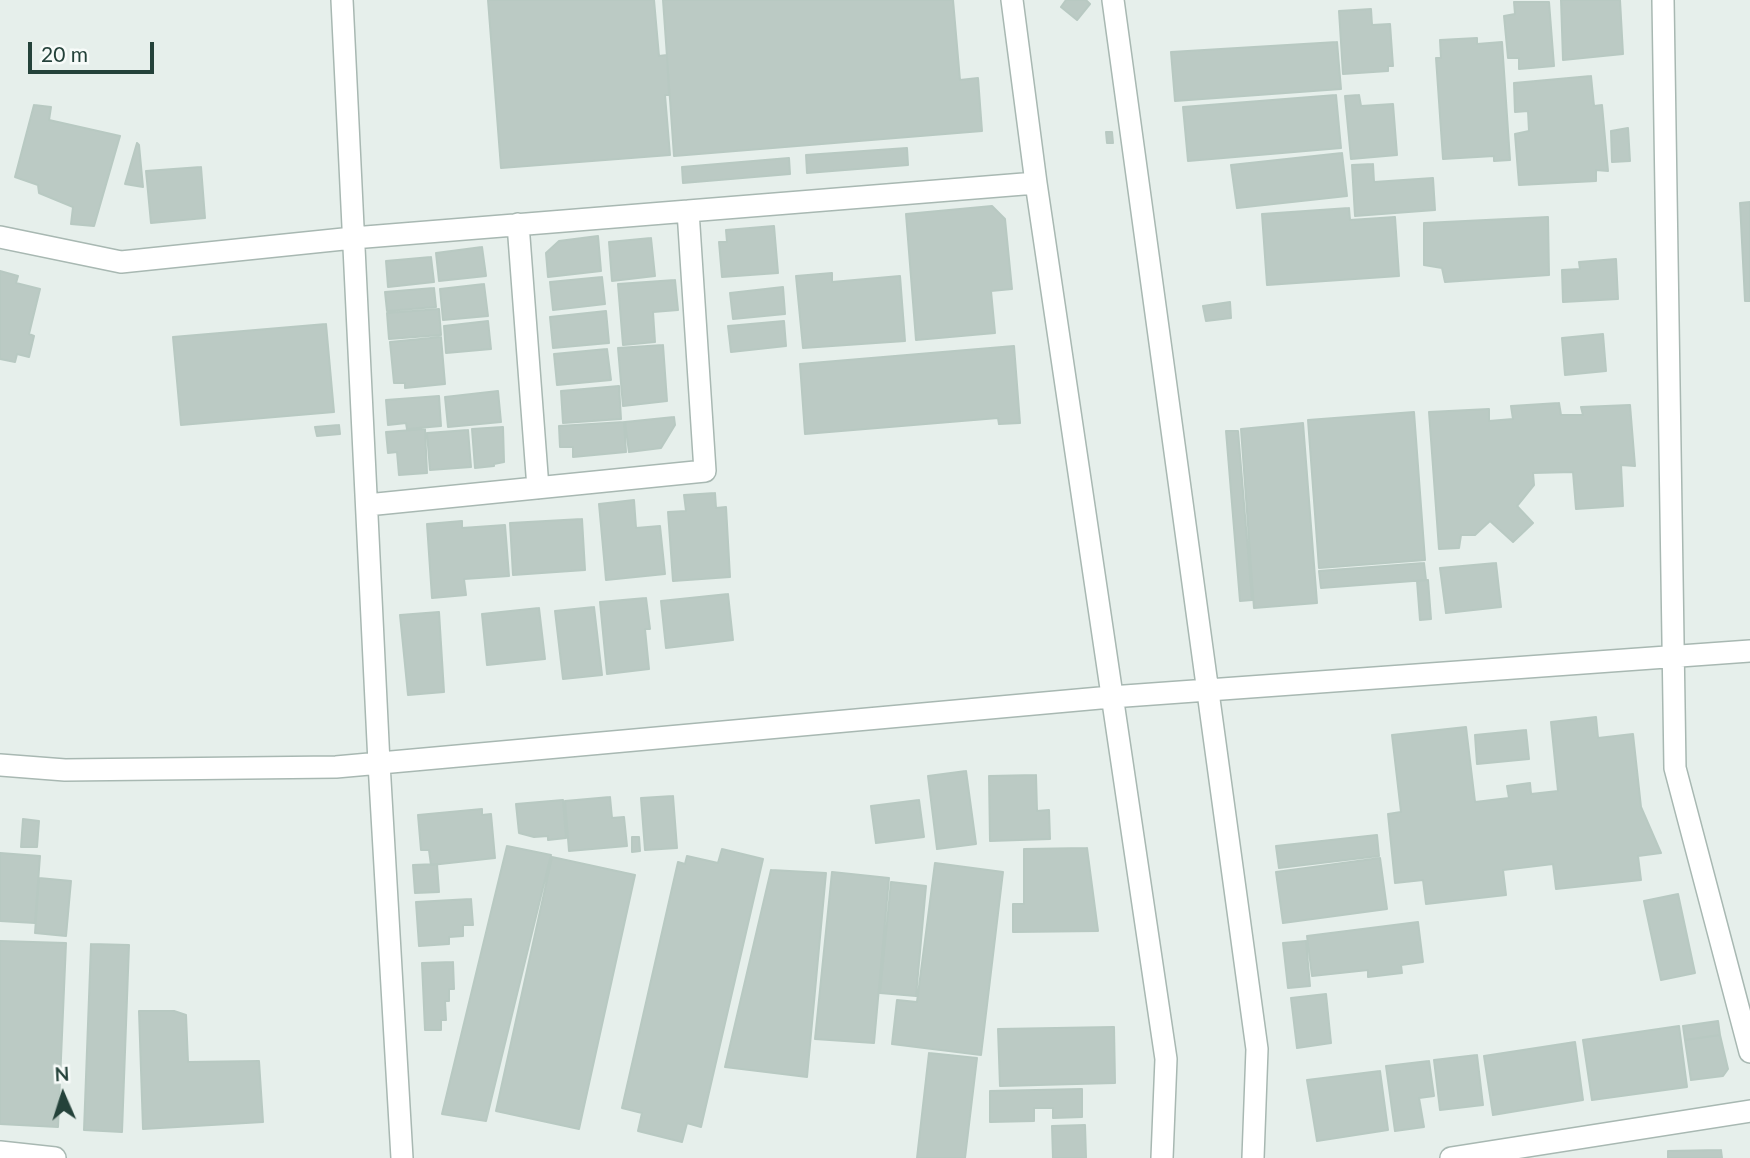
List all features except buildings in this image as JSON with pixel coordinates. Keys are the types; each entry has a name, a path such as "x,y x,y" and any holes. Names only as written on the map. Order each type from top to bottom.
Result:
{"street":[{"path":"342,0 379,763 402,1158"},
{"path":"1012,0 1036,183 1166,1059 1162,1158"},
{"path":"1114,0 1257,1049 1253,1158"},
{"path":"1663,0 1675,768 1750,1052"},
{"path":"0,237 121,262 353,238 1036,183"},
{"path":"367,505 705,471 688,211"},
{"path":"518,225 538,488"},
{"path":"0,765 78,770 336,767 1207,689 1750,651"},
{"path":"1451,1158 1750,1111"},
{"path":"0,1152 55,1158"}]}
